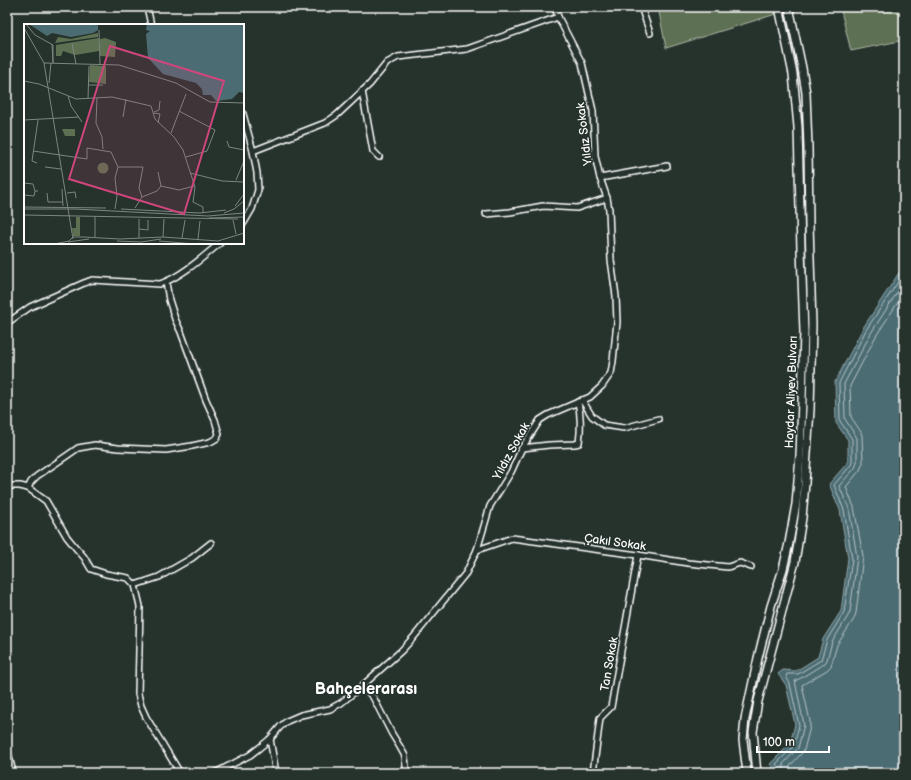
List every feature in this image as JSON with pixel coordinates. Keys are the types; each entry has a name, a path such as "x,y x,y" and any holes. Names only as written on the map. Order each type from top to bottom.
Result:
{"main road":[{"name":"Haydar Aliyev Bulvarı","path":"747,773 743,740 745,719 771,606 784,569 796,504 800,456 804,332 798,127 794,74 779,7"},
{"name":"Haydar Aliyev Bulvarı","path":"757,773 753,732 758,701 795,562 802,518 810,410 812,325 806,93 789,7"},
{"path":"7,752 12,773"}],"street":[{"path":"147,7 151,24"},
{"name":"Yıldız Sokak","path":"215,773 250,755 270,739 280,727 287,722 301,715 330,709 341,703 362,686 413,638 466,573 477,550 490,506 512,472 522,448 540,420 590,397 602,386 611,373 617,322 616,296 611,260 609,210 595,156 593,111 582,63 558,17 555,7"},
{"path":"641,7 650,33"},
{"path":"253,151 325,124 337,115 370,84 388,63 398,57 466,49 558,17"},
{"path":"362,91 373,151 379,157"},
{"path":"244,118 253,151 258,190 252,209 244,223"},
{"path":"600,178 667,166"},
{"path":"486,214 510,212 543,206 577,208 607,198"},
{"path":"7,323 30,307 92,280 160,284 166,282 191,266 219,244"},
{"path":"28,488 37,476 78,448 95,445 118,448 166,450 210,442 217,438 219,434 215,420 175,319 169,300 166,282"},
{"path":"580,401 592,416 604,425 624,428 658,419"},
{"path":"522,448 579,443 580,401"},
{"path":"7,486 20,486 28,488 46,501 67,537 84,557 91,569 106,574 128,578 135,586 140,606 138,694 146,717 180,773"},
{"name":"Çakıl Sokak","path":"477,550 512,538 688,563 728,567 740,563 751,567"},
{"path":"135,586 159,577 192,558 211,543"},
{"name":"Tan Sokak","path":"593,773 600,718 611,707 638,555"},
{"path":"362,686 373,697 405,756 406,767 409,773"},
{"path":"270,739 276,773"}],"green space":[{"path":"658,7 774,7 776,14 666,48"},
{"path":"840,7 904,7 904,40 851,51"}],"water":[{"path":"904,265 904,773 777,773 770,764 790,744 795,724 786,685 778,674 783,670 796,671 818,657 823,639 841,611 848,558 840,510 829,484 848,462 848,440 836,423 835,382 863,328"}],"district":[{"name":"Bahçelerarası","path":"366,688"}]}
